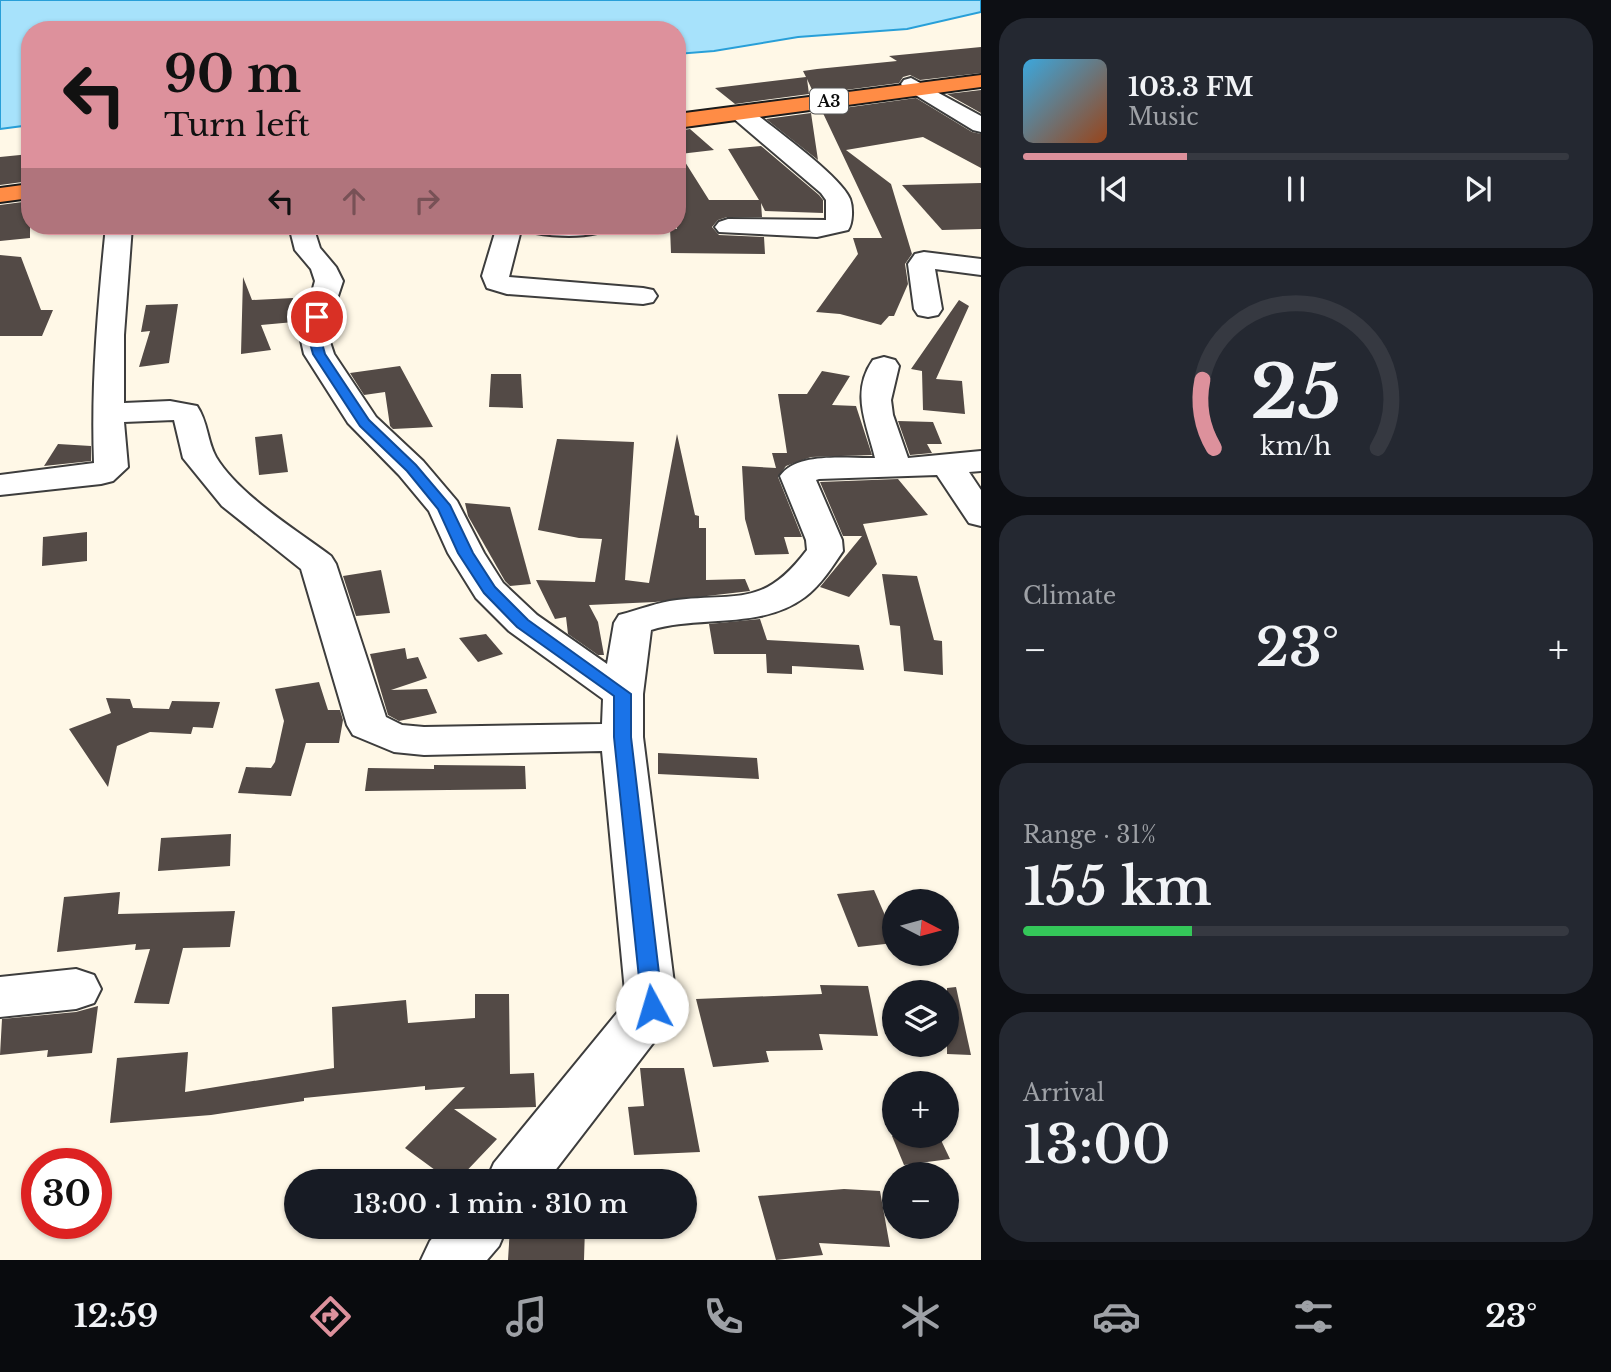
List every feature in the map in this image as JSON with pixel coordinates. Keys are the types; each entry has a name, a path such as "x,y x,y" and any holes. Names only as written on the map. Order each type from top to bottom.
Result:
{"highway":[{"name":"A3","path":"686,120 981,75"},
{"name":"A3","path":"686,113 981,81"},
{"path":"0,188 21,185"},
{"path":"0,195 21,192"}],"street":[{"path":"916,87 981,125"},
{"path":"728,228 817,229 839,225 838,201 830,188 741,113"},
{"path":"0,485 101,474 111,467 108,413 110,335 118,235"},
{"path":"304,235 308,250 323,267 329,281 317,317 314,336 319,354 364,423 411,468 445,508 466,553 489,590 622,715"},
{"path":"506,235 495,276 497,282 507,286 643,296"},
{"path":"928,309 921,264 924,260 981,267"},
{"path":"884,366 876,400 877,415 894,468"},
{"path":"108,413 170,410 186,413 199,458 234,499 317,564 368,725 394,738 424,741 622,715"},
{"path":"524,1169 652,1007 622,715 633,623 677,611 737,609 775,602 811,573 825,551 824,540 797,477 802,472 815,469 894,468 981,461"},
{"path":"947,464 981,516"},
{"path":"0,997 76,989"},
{"path":"451,1260 468,1239"}],"water":[{"path":"0,0 981,0 981,12 907,29 798,37 686,53 686,21 21,21 21,126 0,129"}],"building":[{"path":"981,47 981,73 920,80 910,75 903,77 899,83 814,94 807,79 809,94 735,104 715,88 806,77 803,71 897,61 889,56"},
{"path":"981,90 981,113 947,94"},
{"path":"916,98 972,132 981,134 981,168 923,137 846,150 891,184 912,254 905,264 908,284 894,316 889,316 881,325 840,314 816,312 858,254 853,238 882,238 822,111"},
{"path":"811,113 815,140 818,160 766,119"},
{"path":"690,129 714,150 686,153 686,130"},
{"path":"761,146 823,200 823,213 765,211 761,203 762,217 727,217 718,220 712,227 719,235 764,237 765,254 671,253 670,235 686,235 686,164 709,200 759,200 728,149"},
{"path":"21,155 21,182 0,185 0,157"},
{"path":"981,183 981,229 942,230 902,185"},
{"path":"21,202 21,235 30,235 30,238 0,241 0,205"},
{"path":"0,255 21,257 41,310 53,310 42,336 0,336"},
{"path":"243,277 252,300 293,298 294,322 261,325 271,350 241,354"},
{"path":"959,300 969,306 936,379 962,381 965,414 923,410 922,371 911,369"},
{"path":"178,304 169,363 139,367 150,331 141,332 146,305"},
{"path":"400,366 433,427 393,429 390,426 385,392 364,395 350,373"},
{"path":"822,371 850,376 832,405 856,406 872,455 811,457 786,466 778,477 802,537 784,537 789,554 755,555 745,519 742,466 776,468 772,453 787,453 778,394 807,394"},
{"path":"491,374 521,374 523,408 489,407"},
{"path":"898,421 933,422 942,444 927,444 932,453 910,455"},
{"path":"282,434 288,472 259,475 255,437"},
{"path":"677,434 695,515 699,516 699,528 706,528 706,580 745,579 750,591 655,602 589,605 598,622 604,655 598,655 568,634 566,617 555,619 536,580 595,582 602,539 579,538 538,530 557,439 634,442 625,580 649,583"},
{"path":"58,444 91,446 91,461 44,466"},
{"path":"898,479 928,515 863,524 877,564 849,597 820,587 862,536 843,536 820,482"},
{"path":"465,503 510,507 531,584 510,586 505,581 468,516"},
{"path":"87,532 87,561 42,566 43,537"},
{"path":"381,570 390,613 356,616 343,576"},
{"path":"882,574 917,576 934,640 942,641 943,675 904,671 900,626 890,625"},
{"path":"760,619 767,640 859,645 864,670 792,666 792,674 767,673 766,654 714,654 709,624"},
{"path":"486,634 503,654 478,662 459,638"},
{"path":"405,648 407,659 418,657 427,678 391,690 427,689 437,713 399,721 388,715 370,654"},
{"path":"319,682 328,710 340,710 343,720 339,743 306,743 291,796 238,793 246,767 271,768 275,762 284,721 275,689"},
{"path":"106,698 130,699 133,708 169,709 172,701 220,702 213,728 193,727 191,734 150,732 117,746 108,787 69,729 111,713"},
{"path":"658,753 757,758 759,779 658,774"},
{"path":"434,765 525,766 526,789 365,791 368,768 434,769"},
{"path":"231,834 230,866 158,871 161,838"},
{"path":"874,890 882,908 882,944 858,947 837,894"},
{"path":"120,892 118,914 235,911 230,947 183,948 169,1004 134,1003 150,949 135,950 136,944 57,952 64,897"},
{"path":"820,985 868,986 878,1036 819,1034 823,1050 766,1051 769,1062 713,1067 696,999 822,994"},
{"path":"475,994 509,994 510,1074 534,1073 536,1107 454,1109 497,1139 468,1169 434,1169 405,1148 465,1087 425,1090 425,1086 304,1098 304,1101 211,1115 110,1123 117,1058 188,1052 185,1092 334,1068 332,1007 406,1000 408,1023 475,1018"},
{"path":"959,1001 971,1055 959,1054"},
{"path":"98,1006 92,1053 47,1057 48,1050 0,1055 2,1019 76,1012"},
{"path":"640,1068 684,1068 700,1152 634,1155 628,1107 644,1106"},
{"path":"897,1148 945,1148 950,1159 927,1162 903,1162"},
{"path":"844,1189 880,1191 882,1239 889,1239 890,1247 819,1243 823,1255 776,1260 758,1196"},
{"path":"509,1239 585,1239 584,1260 508,1260"}],"route":[{"path":"317,317 314,336 319,354 364,423 411,468 445,508 466,553 489,590 523,623 622,694 622,737 652,1007"}]}
